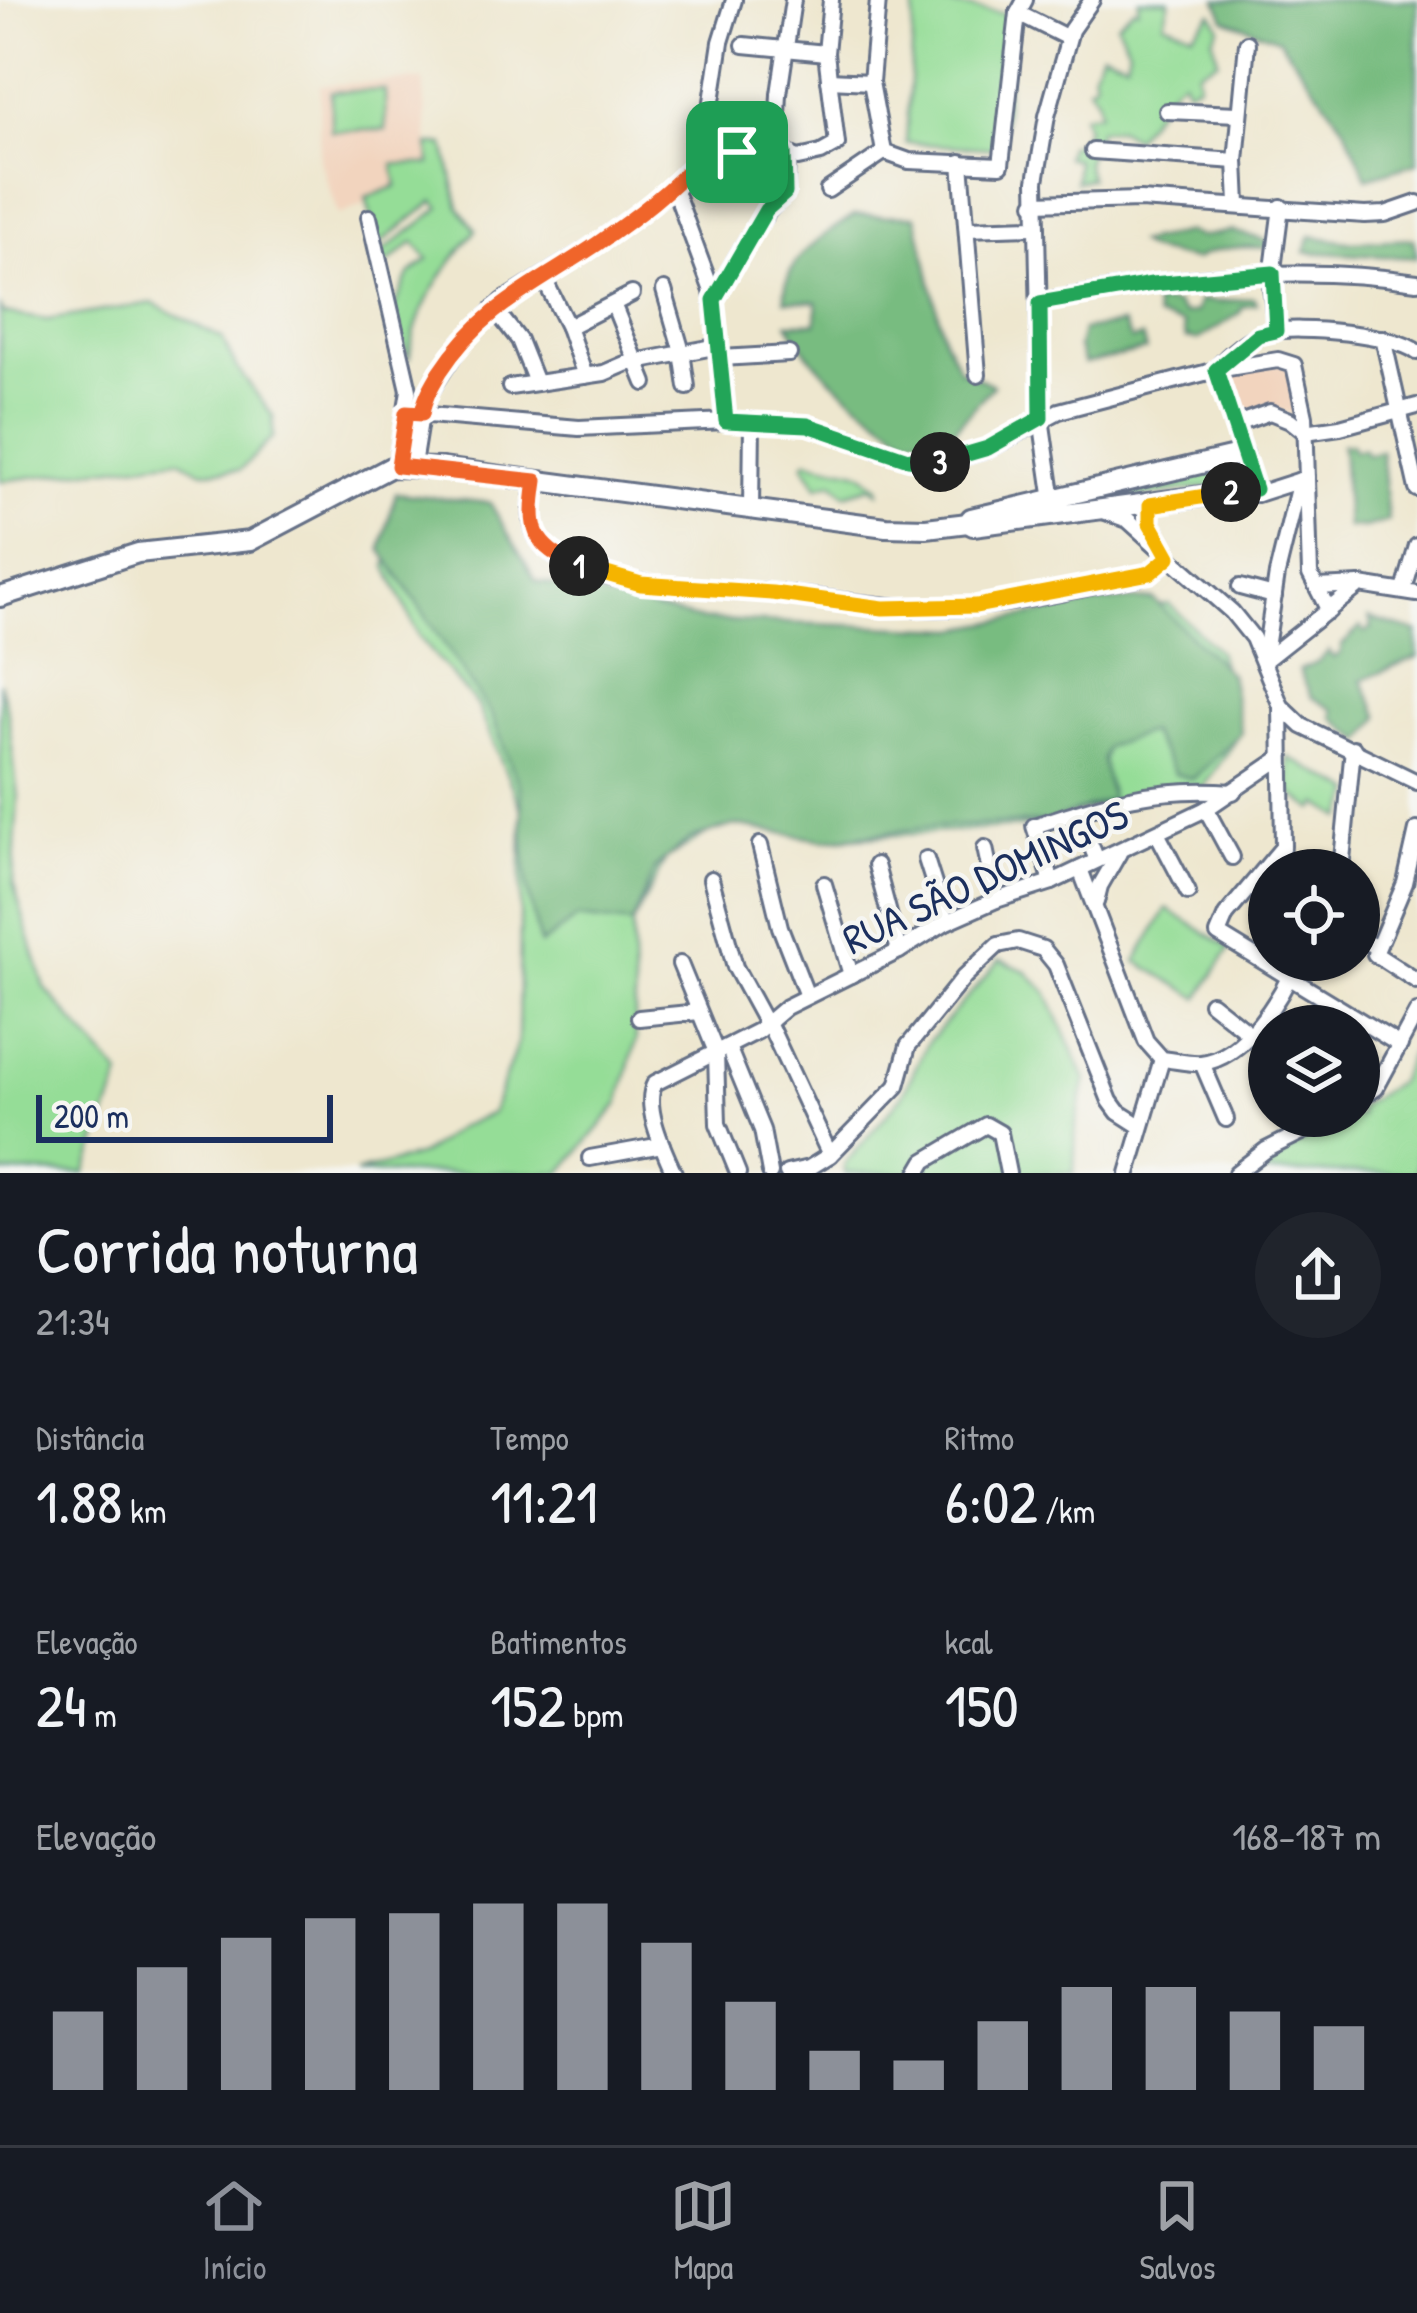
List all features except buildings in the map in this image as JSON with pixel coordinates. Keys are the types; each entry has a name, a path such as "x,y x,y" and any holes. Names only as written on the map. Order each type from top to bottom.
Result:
{"main road":[{"path":"0,596 138,553 250,541 401,466 886,527 968,523 971,518 1054,508 1243,454"},
{"path":"1054,508 1093,510 1255,489"}],"street":[{"path":"401,466 414,414 447,362 494,308 674,188 704,154 721,42 734,0"},
{"path":"714,300 766,210 785,193 784,152 777,136 794,0"},
{"path":"704,154 784,152 798,158 837,144 826,53 831,0"},
{"path":"878,0 872,82 884,152"},
{"path":"1054,508 1041,418 1034,203 1047,116 1068,38 1092,0"},
{"path":"884,152 909,161 1001,165 1021,6 1068,38"},
{"path":"1238,204 1238,114 1247,43"},
{"path":"744,45 826,53"},
{"path":"830,80 872,82"},
{"path":"1167,111 1238,114"},
{"path":"1093,151 1236,161"},
{"path":"828,190 884,152"},
{"path":"961,162 978,375"},
{"path":"674,188 714,300 726,421"},
{"path":"1034,203 1140,200 1345,214 1384,214 1417,203"},
{"path":"1276,331 1273,273 1281,207"},
{"path":"369,217 414,414"},
{"path":"967,229 1034,227"},
{"path":"1040,303 1152,284 1273,273 1417,282"},
{"path":"543,278 568,327 585,376"},
{"path":"664,290 687,387"},
{"path":"568,327 632,294"},
{"path":"614,306 645,383"},
{"path":"494,308 519,340 535,380"},
{"path":"1216,370 1258,335 1276,331 1383,338 1417,352"},
{"path":"1383,338 1417,489"},
{"path":"510,387 585,376 682,352 789,354"},
{"path":"414,414 578,428 726,421 808,425 908,459 938,463 988,448 1041,418 1216,370 1278,360 1294,365 1298,372 1310,574 1329,611"},
{"path":"1216,370 1257,494 1304,479"},
{"path":"1305,432 1417,406"},
{"path":"1234,425 1270,412 1305,432"},
{"path":"751,510 752,421"},
{"path":"1264,660 1274,596 1304,479"},
{"path":"536,481 533,530 548,549 578,566 641,584 772,593 883,608 976,606 1139,577 1160,567 1168,556"},
{"path":"1154,501 1149,518 1168,556"},
{"path":"1093,510 1128,520 1232,612 1253,638 1281,706 1281,849"},
{"path":"1317,587 1360,585 1410,592 1417,546"},
{"path":"1264,660 1360,585"},
{"path":"1240,587 1274,596"},
{"path":"1281,706 1302,726 1417,782"},
{"path":"1343,849 1353,748"},
{"name":"RUA SÃO DOMINGOS","path":"662,1145 650,1096 652,1086 758,1031 807,996 946,922 1052,882 1206,809 1281,758"},
{"path":"1052,882 1034,826 1139,794 1233,792"},
{"path":"1206,809 1232,856"},
{"path":"1077,812 1097,860"},
{"path":"1380,938 1414,860 1417,830"},
{"path":"1157,833 1188,892"},
{"path":"760,845 780,927 807,996"},
{"path":"985,848 996,900"},
{"path":"1096,902 1122,849"},
{"path":"926,859 946,922"},
{"path":"877,865 899,951"},
{"path":"1081,869 1146,1042 1162,1059 1202,1063 1248,1036"},
{"path":"711,879 735,967 830,1155"},
{"path":"824,884 851,975"},
{"path":"1248,889 1226,915 1218,934 1248,952"},
{"path":"787,1173 830,1155 897,1086 908,1046 964,977 998,945 1018,941 1043,949 1056,965 1110,1101 1140,1126"},
{"path":"1380,956 1417,981"},
{"path":"680,964 699,1012 762,1130 770,1173"},
{"path":"1296,981 1400,1046"},
{"path":"1210,1003 1248,1032"},
{"path":"639,1018 699,1012"},
{"path":"1380,1081 1417,1012"},
{"path":"722,1049 718,1124 738,1173"},
{"path":"1128,1173 1162,1059"},
{"path":"1202,1063 1226,1119"},
{"path":"918,1173 925,1161 986,1125 1000,1133 1008,1173"},
{"path":"1237,1173 1292,1137"},
{"path":"590,1158 662,1145 674,1173"}],"shaded area":[{"path":"423,80 432,179 338,215 319,158 320,85"},
{"path":"1287,363 1299,416 1270,407 1235,419 1225,373"}],"green space":[{"path":"915,0 1014,15 1001,149 906,143"},
{"path":"1139,0 1170,0 1164,22 1193,33 1212,13 1220,27 1213,38 1218,60 1197,71 1199,83 1187,89 1182,79 1174,85 1134,138 1118,129 1099,130 1086,162 1090,178 1076,182 1076,160 1065,157 1068,146 1078,142 1086,129 1082,115 1099,113 1097,98 1088,86 1095,82 1093,71 1102,52 1126,61 1129,49 1117,24 1138,9"},
{"path":"1217,0 1417,0 1417,163 1367,178 1345,128 1279,39 1225,19"},
{"path":"385,90 386,130 331,131 331,92"},
{"path":"429,145 445,145 459,207 476,230 424,306 409,360 393,310 409,275 428,259 414,242 383,267 380,254 440,208 434,201 379,245 366,198 397,186 393,164 430,164"},
{"path":"854,215 916,216 943,336 959,369 993,385 952,432 908,438 826,373 788,323 816,323 817,302 785,300 790,272 807,250"},
{"path":"1232,231 1272,242 1269,248 1230,248 1194,260 1148,250 1138,243 1187,232 1200,237"},
{"path":"1311,236 1348,242 1413,239 1417,258 1305,252"},
{"path":"1253,298 1257,304 1242,307 1240,313 1198,340 1186,338 1183,324 1156,317 1154,302 1175,304 1184,314 1196,312 1200,300"},
{"path":"152,303 222,338 236,367 273,416 273,437 240,470 203,471 179,459 0,481 0,307 4,313 47,320"},
{"path":"1123,324 1131,340 1142,337 1146,350 1084,364 1078,348 1082,330"},
{"path":"1351,444 1354,451 1363,449 1367,455 1381,451 1388,521 1347,527 1342,445"},
{"path":"808,460 857,471 879,487 879,492 871,486 845,494 833,482 818,486 804,464"},
{"path":"1241,462 1248,481 1069,508 1068,504"},
{"path":"396,493 490,503 536,581 702,620 957,629 1107,601 1153,599 1230,674 1241,733 1193,779 1175,774 1149,732 1106,747 1102,759 1111,799 1048,822 933,827 823,840 734,825 690,839 655,868 632,924 577,918 540,945 527,888 520,789 492,716 381,549"},
{"path":"393,503 488,539 563,612 975,634 1169,604 1218,651 1241,733 1201,790 1139,794 1034,826 823,840 734,825 710,832 666,859 632,924 636,1040 619,1104 561,1173 355,1173 421,1155 459,1127 492,1113 518,1042 522,811 478,706 419,637 387,567"},
{"path":"1369,618 1417,632 1417,658 1362,680 1380,717 1363,741 1333,718 1334,710 1311,697 1299,670 1317,663 1329,651 1333,658 1341,653 1341,646 1361,627 1364,632 1372,628"},
{"path":"0,682 18,797 13,883 45,988 121,1076 86,1173 0,1173"},
{"path":"1288,757 1354,792 1343,818 1319,804 1315,810 1289,792"},
{"path":"1167,909 1230,948 1199,998 1136,961"},
{"path":"1000,960 1026,971 1047,992 1086,1080 1076,1123 1074,1173 845,1173 844,1165 902,1096 927,1043"},
{"path":"1417,1039 1417,1173 1255,1173 1311,1137 1380,1137 1380,1094 1398,1082"}],"route":[{"path":"737,152 784,152 787,162 785,193 747,238 714,300 726,421 808,425 908,459 954,460 988,448 1041,418 1040,303 1152,284 1273,273 1270,285 1276,331 1258,335 1216,370 1255,489 1154,501 1149,518 1169,557 1139,577 976,606 883,608 772,593 641,584 578,566 548,549 533,530 536,481 398,466 406,413 422,414 423,402 447,362 494,308 674,188 704,154 737,152"}]}
